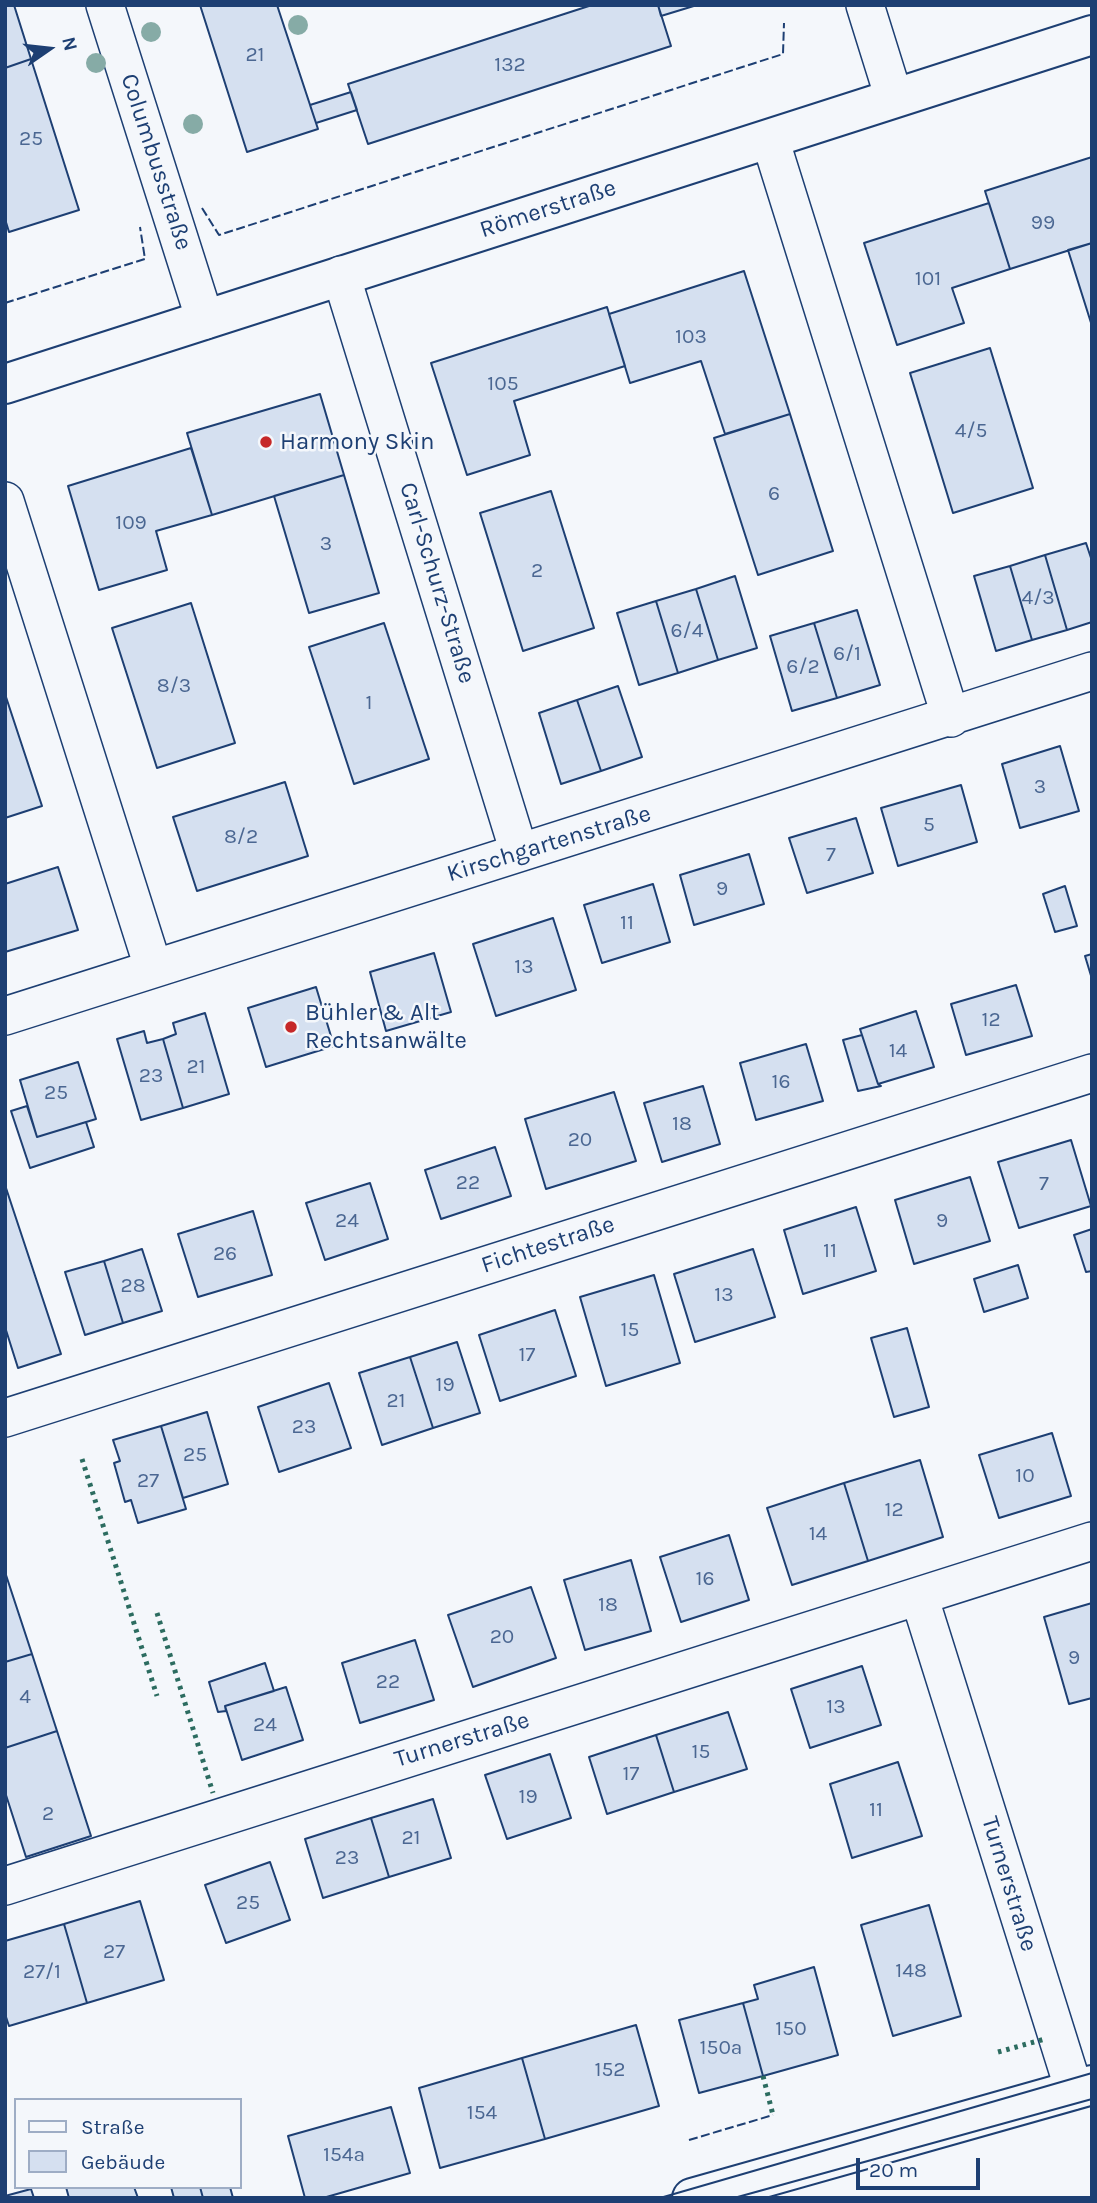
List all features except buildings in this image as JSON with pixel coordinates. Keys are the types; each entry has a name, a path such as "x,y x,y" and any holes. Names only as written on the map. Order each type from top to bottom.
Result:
{"main road":[{"name":"Römerstraße","path":"5,384 1092,35"},
{"path":"692,2198 1083,2088"}],"street":[{"name":"Columbusstraße","path":"105,5 205,320"},
{"path":"865,5 894,97"},
{"path":"770,139 951,718"},
{"name":"Carl-Schurz-Straße","path":"341,275 519,852"},
{"path":"5,501 153,967"},
{"name":"Kirschgartenstraße","path":"5,1016 153,967 951,718 1092,671"},
{"name":"Fichtestraße","path":"5,1418 1092,1073"},
{"name":"Turnerstraße","path":"5,1886 1092,1541"},
{"name":"Turnerstraße","path":"919,1596 1083,2088"}],"tram line":[{"path":"660,2198 1092,2073"},
{"path":"734,2198 1092,2099"}],"hedge":[{"path":"82,1459 157,1696"},
{"path":"157,1613 213,1793"},
{"path":"998,2052 1045,2039"},
{"path":"763,2076 773,2115"}],"fence":[{"path":"933,5 940,5"},
{"path":"202,208 219,235 783,54 784,23"},
{"path":"5,303 145,259 140,227"},
{"path":"689,2140 773,2115"}],"place":[{"name":"Harmony Skin","path":"266,442"},
{"name":"Bühler & Alt Rechtsanwälte","path":"291,1027"}]}
